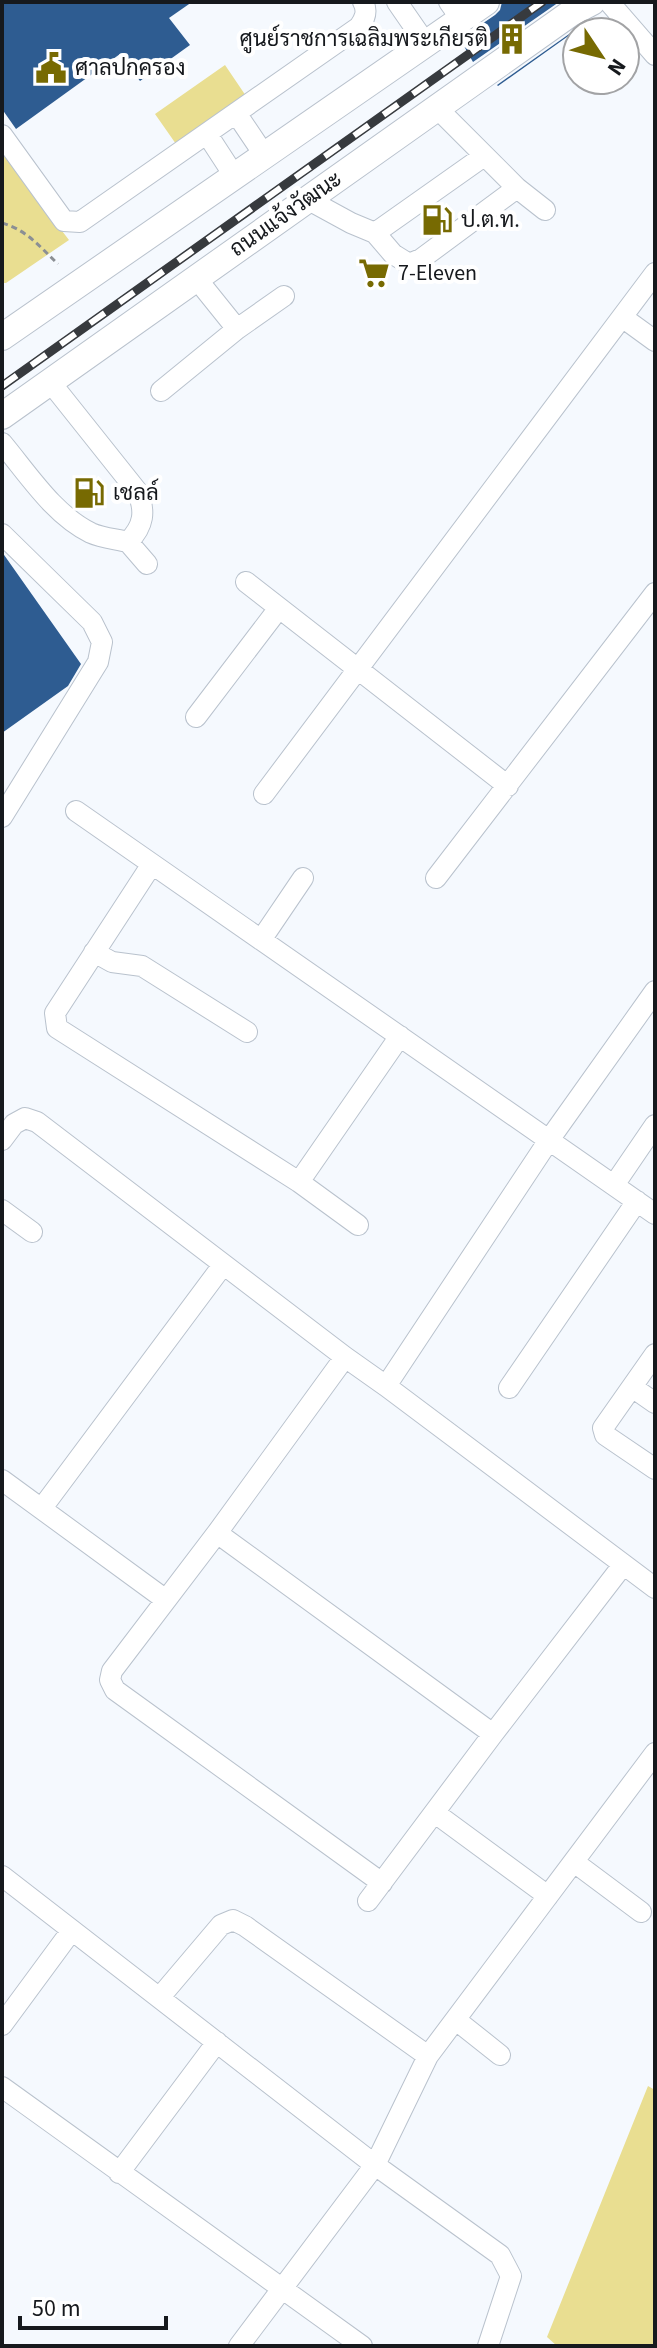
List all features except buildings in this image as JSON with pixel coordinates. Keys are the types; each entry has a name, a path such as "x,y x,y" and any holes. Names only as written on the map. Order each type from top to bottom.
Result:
{"main road":[{"path":"2,337 426,44 455,11 486,2"},
{"name":"ถนนแจ้งวัฒนะ","path":"2,416 581,6"}],"lane":[{"path":"2,135 64,221 80,222 359,27 365,19 363,2"},
{"path":"397,2 426,44"},
{"path":"609,2 655,55"},
{"path":"437,108 517,188 545,210"},
{"path":"236,113 265,156"},
{"path":"207,134 235,177"},
{"path":"375,233 484,156"},
{"path":"307,199 375,233 393,254 409,264 421,259 517,188"},
{"path":"264,794 655,273"},
{"path":"196,278 237,329"},
{"path":"161,391 237,329 284,296"},
{"path":"622,317 655,341"},
{"path":"51,383 137,491 142,503 143,522 128,542"},
{"path":"2,443 60,511 75,524 94,535 128,542 147,564"},
{"path":"2,534 92,622 102,642 98,662 2,817"},
{"path":"246,582 508,786"},
{"path":"436,878 655,593"},
{"path":"196,717 279,608"},
{"path":"76,811 655,1214"},
{"path":"152,864 55,1013 57,1028 299,1182 358,1225"},
{"path":"261,940 303,878"},
{"path":"94,952 112,962 142,966 247,1032"},
{"path":"386,1386 549,1140 655,991"},
{"path":"299,1182 400,1036"},
{"path":"2,1140 19,1120 32,1119 655,1588"},
{"path":"614,1185 655,1125"},
{"path":"509,1388 637,1201"},
{"path":"2,1210 32,1232"},
{"path":"42,1508 223,1265"},
{"path":"655,1354 603,1428 605,1435 655,1469"},
{"path":"345,1357 112,1671 110,1680 115,1690 382,1883"},
{"path":"632,1387 655,1403"},
{"path":"2,1480 166,1600"},
{"path":"217,1533 493,1734"},
{"path":"368,1901 623,1565"},
{"path":"239,2346 375,2165 428,2056 655,1753"},
{"path":"435,1813 548,1896"},
{"path":"574,1862 641,1912"},
{"path":"2,1876 375,2165 500,2255 511,2276 488,2346"},
{"path":"160,1997 221,1925 233,1920 428,2056"},
{"path":"2,2025 72,1930"},
{"path":"456,2020 500,2055"},
{"path":"119,2173 217,2042"},
{"path":"2,2087 362,2346"}],"path":[{"path":"2,223 18,228 31,237 58,264"}],"shaded area":[{"path":"225,65 246,96 176,144 155,114"},
{"path":"2,153 69,240 6,283 2,283"},
{"path":"648,2086 655,2090 655,2346 557,2346 547,2337"}],"railway":[{"path":"2,386 542,2"}],"place":[{"name":"ศูนย์ราชการเฉลิมพระเกียรติ","path":"512,39"},
{"name":"ศาลปกครอง","path":"51,68"},
{"name":"ป.ต.ท.","path":"437,220"},
{"name":"7-Eleven","path":"374,273"},
{"name":"เชลล์","path":"89,493"}]}
